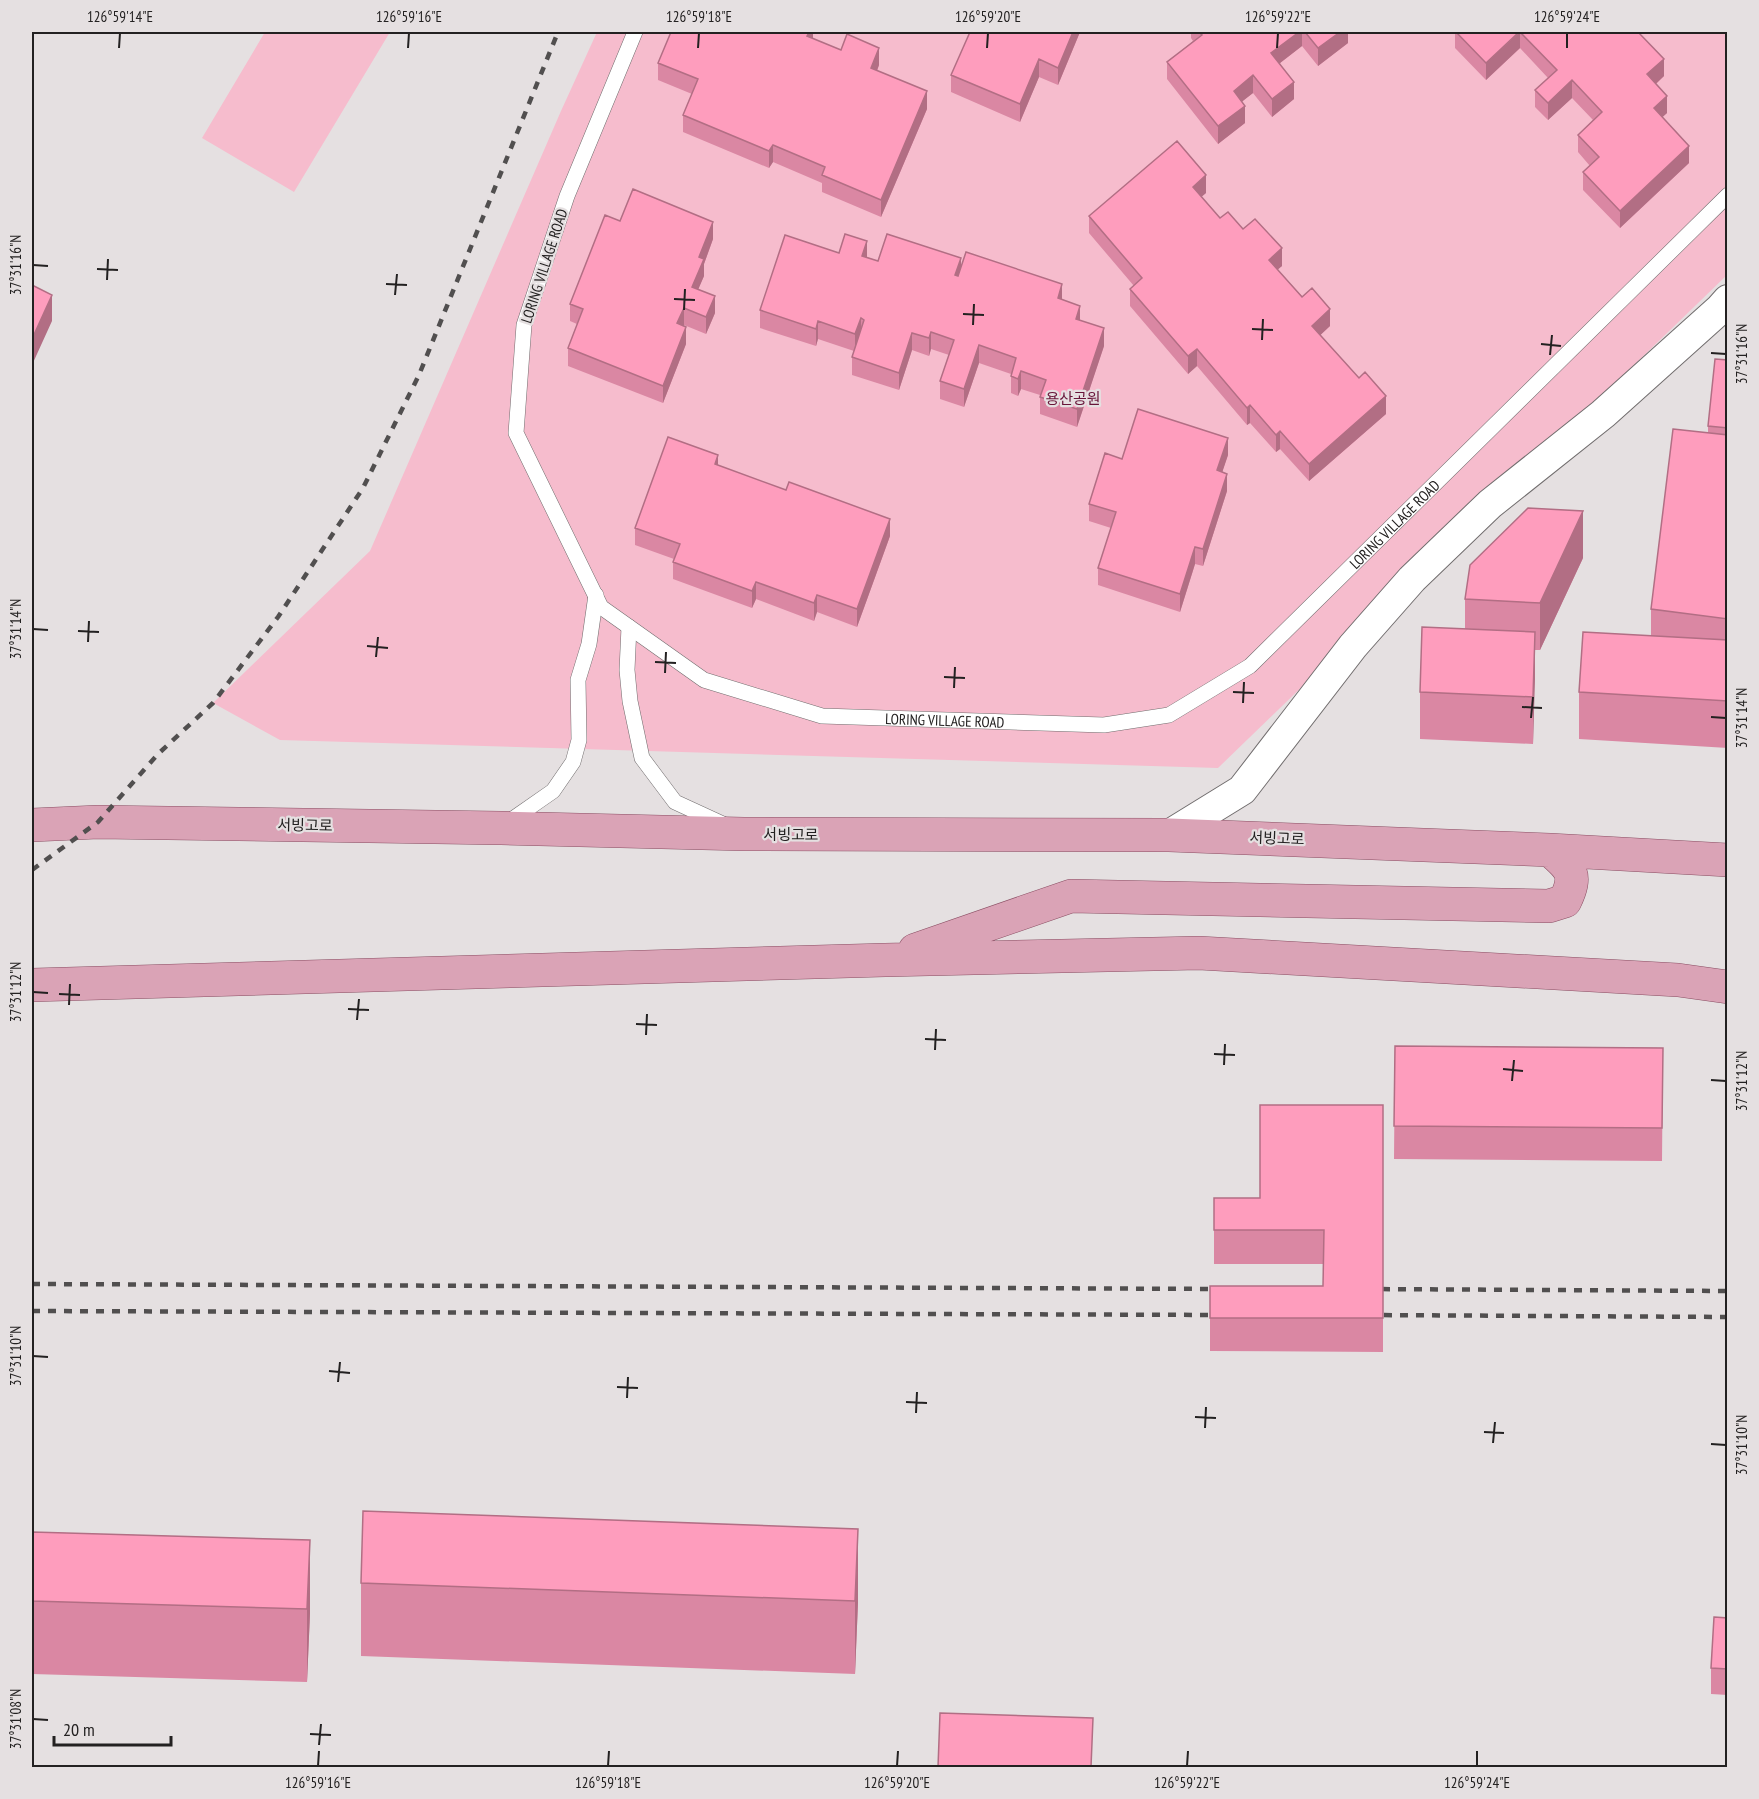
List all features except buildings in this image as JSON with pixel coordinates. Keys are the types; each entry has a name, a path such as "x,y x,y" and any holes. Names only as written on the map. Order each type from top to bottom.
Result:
{"main road":[{"name":"서빙고로","path":"34,825 98,822 744,834 1169,835 1550,849 1728,860"},
{"path":"885,960 1071,896 1549,906 1565,901 1571,887 1568,865 1550,849"},
{"path":"32,984 1199,953 1678,980 1728,987"},
{"path":"32,992 65,984"}],"street":[{"path":"1169,835 1242,790 1353,645 1412,579 1490,504 1603,414 1728,300"}],"lane":[{"name":"LORING VILLAGE ROAD","path":"635,32 567,196 524,325 516,433 601,608 704,680 822,716 1104,725 1169,715 1250,666 1728,195"},
{"path":"501,828 553,791 573,762 579,740 578,680 589,644 596,595"},
{"path":"629,627 627,670 630,700 642,758 675,802 744,834"}],"green space":[{"path":"265,32 390,32 294,192 202,138"},
{"name":"용산공원","path":"597,32 1727,32 1727,275 1218,768 280,740 213,703 370,551"}],"railway":[{"path":"32,870 98,822 158,754 213,703 278,617 363,488 419,375 558,32"},
{"path":"32,1284 1225,1289"},
{"path":"1366,1289 1728,1291"},
{"path":"32,1311 1227,1315"},
{"path":"1368,1315 1728,1317"}]}
